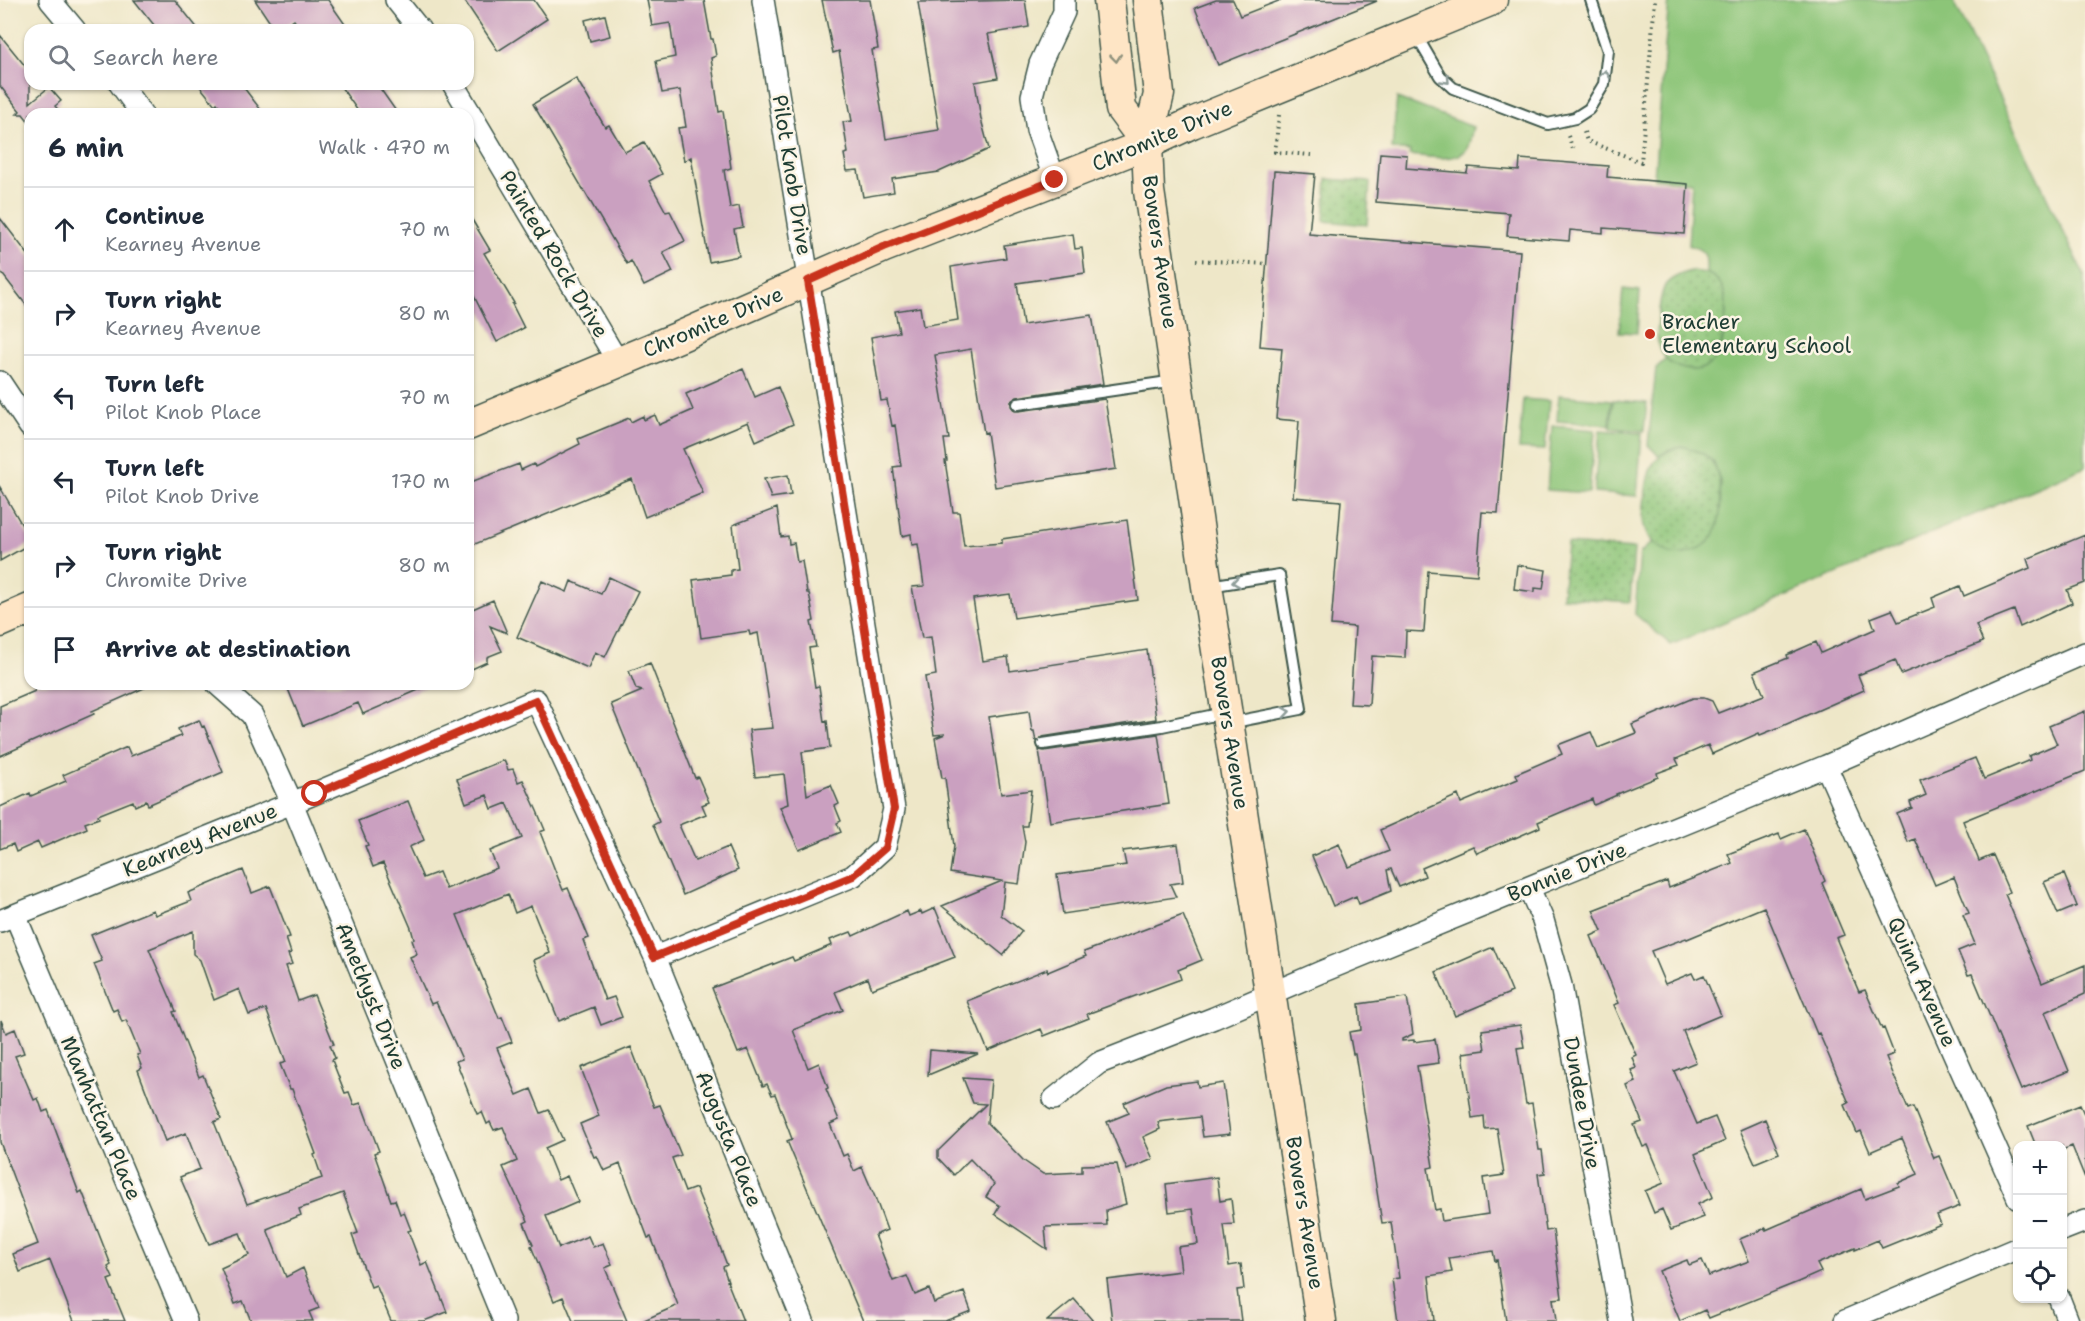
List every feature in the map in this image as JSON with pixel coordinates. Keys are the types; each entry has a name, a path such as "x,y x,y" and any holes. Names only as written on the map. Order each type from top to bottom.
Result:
{"main road":[{"name":"Bowers Avenue","path":"1109,0 1121,109 1147,144"},
{"name":"Bowers Avenue","path":"1148,0 1159,94 1147,144 1149,190 1207,586 1321,1321"},
{"name":"Chromite Drive","path":"474,423 618,363 884,247 1147,144 1480,2"},
{"path":"0,622 24,612"}],"street":[{"path":"50,0 70,24"},
{"path":"396,0 415,24"},
{"name":"Pilot Knob Drive","path":"654,957 853,876 885,848 894,809 763,0"},
{"path":"1055,180 1037,130 1032,96 1040,64 1064,12 1064,0"},
{"path":"124,90 138,108"},
{"name":"Painted Rock Drive","path":"457,90 467,108"},
{"name":"Painted Rock Drive","path":"474,120 618,363"},
{"path":"0,382 24,418"},
{"name":"Bonnie Drive","path":"1054,1099 1099,1063 1826,766 2085,653"},
{"name":"Amethyst Drive","path":"224,690 252,715 292,803 504,1321"},
{"name":"Kearney Avenue","path":"8,918 292,803 536,700 654,957"},
{"name":"Quinn Avenue","path":"1826,766 2017,1195"},
{"name":"Dundee Drive","path":"1529,888 1543,920 1561,985 1621,1321"},
{"name":"Manhattan Place","path":"8,918 186,1321"},
{"name":"Augusta Place","path":"654,957 803,1321"},
{"path":"2067,1228 2085,1221"},
{"path":"1845,1321 2016,1249"},
{"path":"2060,1303 2067,1321"}],"lane":[{"path":"1414,32 1440,76 1453,88 1548,124 1575,118 1589,109 1604,84 1608,51 1592,0"},
{"path":"1018,404 1177,381"},
{"path":"1044,744 1162,726 1301,709 1279,575 1207,586"}],"path":[{"path":"1587,141 1641,162 1655,0"},
{"path":"1279,114 1275,152 1311,155"},
{"path":"1196,260 1267,264"}],"green space":[{"path":"1669,0 1953,0 2085,277 2085,467 1671,645 1635,614 1640,553 1652,542 1665,551 1718,524 1721,483 1713,461 1669,450 1659,456 1648,445 1656,368 1666,359 1671,364 1718,356 1725,327 1726,301 1719,282 1706,273 1706,262 1702,251 1688,245 1692,182 1654,178"},
{"path":"1397,98 1473,127 1466,150 1455,156 1440,158 1410,155 1410,151 1392,149"},
{"path":"1327,179 1370,182 1367,225 1324,221"},
{"path":"1690,271 1710,275 1717,280 1724,293 1726,311 1723,338 1718,354 1707,366 1690,370 1671,364 1659,347 1657,334 1660,306 1666,284"},
{"path":"1623,289 1640,291 1637,333 1619,332"},
{"path":"1559,395 1612,400 1610,425 1557,421"},
{"path":"1523,399 1549,401 1545,450 1519,449"},
{"path":"1613,400 1647,403 1644,431 1611,428"},
{"path":"1552,426 1595,430 1589,493 1547,490"},
{"path":"1600,430 1642,433 1637,496 1594,493"},
{"path":"1682,446 1703,454 1713,463 1719,479 1720,509 1717,527 1709,541 1696,550 1678,555 1665,551 1651,540 1645,529 1643,517 1648,478 1653,464 1664,453"},
{"path":"1567,544 1634,549 1630,602 1562,597"}],"building":[{"path":"134,0 175,0 194,24 153,24"},
{"path":"255,0 328,0 345,24 297,24 294,20 288,24 271,24"},
{"path":"464,0 534,0 547,19 498,51"},
{"path":"647,0 704,0 716,56 711,58 719,112 723,111 731,168 724,170 730,208 739,206 743,227 734,229 739,256 709,262 691,157 684,161 678,128 686,127 680,90 662,93 656,61 675,57 670,23 652,26"},
{"path":"822,0 870,0 878,49 872,50 886,139 939,130 918,2 1025,0 1029,27 988,34 998,78 975,82 989,149 939,172 892,179 894,192 863,197 858,170 847,171 844,154 848,153 843,122 852,121 839,51 833,53"},
{"path":"1216,0 1233,0 1240,16 1281,0 1377,1 1218,65 1195,8"},
{"path":"605,15 610,36 590,41 585,20"},
{"path":"0,35 24,65 24,90 30,90 30,103 45,90 52,90 61,101 55,106 57,108 24,108 24,115 17,114 20,111 0,86"},
{"path":"576,78 605,127 609,125 625,152 644,142 662,174 649,181 666,212 670,211 685,241 663,252 673,272 644,286 631,261 627,264 533,104"},
{"path":"203,90 246,90 259,108 220,108 217,103 215,105"},
{"path":"343,90 381,90 394,108 356,108"},
{"path":"1380,153 1407,155 1406,168 1467,173 1468,167 1519,171 1520,159 1608,166 1607,177 1688,184 1684,234 1603,228 1603,233 1570,230 1569,241 1507,236 1509,213 1376,202"},
{"path":"1274,171 1315,174 1309,234 1520,251 1498,513 1482,512 1477,575 1428,571 1424,632 1406,631 1405,658 1372,656 1369,705 1350,704 1355,627 1331,625 1341,501 1293,497 1299,421 1276,419 1282,348 1260,346"},
{"path":"0,218 24,249 24,302 0,271"},
{"path":"474,223 490,250 484,253 514,303 512,304 524,328 497,342 474,296"},
{"path":"1073,234 1075,249 1082,248 1085,273 1017,283 1023,325 1092,315 1103,384 1017,397 1011,401 1011,406 1015,411 1019,411 1105,399 1116,469 995,487 971,349 935,355 949,439 944,439 947,461 945,461 953,512 959,512 964,546 1002,543 1002,539 1127,520 1138,600 1014,618 1010,594 973,599 983,661 1008,657 1010,671 1147,650 1156,719 1042,737 1036,742 1029,711 989,717 1001,794 1031,790 1027,826 1022,826 1025,842 1019,884 1005,882 1001,915 1022,931 1003,955 942,906 1002,881 950,873 954,846 945,778 942,778 935,738 945,734 934,735 925,677 936,675 931,637 922,638 912,587 924,586 918,544 912,545 911,534 902,536 893,467 901,466 895,425 892,426 887,400 881,401 871,337 899,332 895,311 920,307 923,326 958,320 951,267 1006,258 1004,245"},
{"path":"743,369 755,397 778,387 793,424 756,441 748,422 683,449 703,493 645,517 632,479 474,545 474,481 519,464 521,470 534,464 535,467 580,444 578,439 629,418 631,422 643,416 644,420 655,415 659,425 693,410 686,394"},
{"path":"788,475 791,495 771,498 764,479"},
{"path":"0,487 24,529 24,547 0,561"},
{"path":"777,508 781,537 788,536 789,544 794,543 797,562 802,561 814,621 811,622 816,647 809,648 815,687 819,686 824,722 827,721 830,748 802,752 807,795 831,785 839,804 835,806 841,821 837,823 841,832 799,850 780,807 788,804 784,774 755,777 749,730 773,728 758,633 750,635 749,631 701,638 693,580 731,575 731,570 738,569 733,525"},
{"path":"2085,535 2085,583 2067,590 2072,603 2020,627 2014,610 1976,625 1983,642 1901,674 1895,660 1858,675 1864,690 1780,727 1760,735 1759,733 1712,754 1708,745 1676,759 1679,765 1657,773 1658,777 1594,805 1592,799 1538,822 1540,827 1477,853 1473,846 1422,868 1425,876 1399,887 1391,869 1387,870 1391,891 1359,904 1356,896 1333,906 1312,856 1339,844 1349,867 1389,851 1380,830 1458,795 1461,803 1518,779 1516,774 1562,754 1558,745 1591,732 1598,748 1636,733 1632,724 1693,698 1712,701 1718,713 1764,695 1754,672 1788,658 1787,655 1816,642 1821,653 1875,629 1871,618 1892,610 1898,622 1935,607 1932,598 1960,586 1964,596 2030,568 2027,559"},
{"path":"1517,565 1546,570 1543,589 1535,588 1535,592 1514,589"},
{"path":"609,577 638,591 605,657 595,652 588,668 517,637 542,581 567,592 571,581 601,594"},
{"path":"493,600 507,633 490,626 502,651 487,657 487,662 474,668 474,608"},
{"path":"650,663 695,778 698,777 709,802 702,805 706,814 679,825 695,861 728,847 738,870 683,895 653,825 659,822 611,704 642,691 636,689 629,671"},
{"path":"139,690 92,711 94,714 0,756 0,706 35,691"},
{"path":"288,690 418,690 363,714 358,703 303,726"},
{"path":"2085,711 2085,771 1963,821 1979,861 1993,855 2009,892 2005,894 2042,983 2085,965 2085,994 2045,1012 2069,1071 2021,1090 1972,974 1968,975 1958,951 1975,944 1963,915 1969,913 1954,877 1935,885 1915,839 1908,842 1897,814 1912,808 1910,802 1926,795 1920,780 1975,758 1984,779 2030,760 2029,756 2057,744 2049,726"},
{"path":"199,720 202,727 204,726 223,772 148,805 146,801 135,806 133,801 98,815 99,818 85,823 87,828 41,848 38,842 16,852 13,844 0,849 0,807 30,793 31,796 66,781 63,775 127,747 131,756 181,736 178,729"},
{"path":"1158,734 1169,804 1050,822 1039,750"},
{"path":"504,760 508,770 513,769 518,782 523,780 545,830 540,832 563,890 568,888 589,938 583,940 605,1000 614,997 622,1017 601,1025 594,1007 559,1021 534,960 550,953 531,906 515,913 508,894 457,915 499,1018 502,1017 512,1042 497,1048 517,1095 531,1089 541,1113 549,1110 563,1140 545,1148 558,1180 567,1176 578,1202 546,1216 559,1248 588,1236 593,1247 603,1243 612,1265 605,1268 627,1321 573,1321 563,1297 554,1301 531,1246 533,1245 524,1223 528,1221 503,1167 517,1161 503,1127 494,1130 490,1122 487,1124 482,1112 477,1114 456,1061 462,1059 436,1002 431,1004 410,957 417,954 411,928 383,863 373,867 365,846 368,845 358,821 408,801 424,840 409,847 423,878 439,872 446,889 497,868 490,851 522,838 507,803 492,809 487,795 466,803 457,779"},
{"path":"1804,829 1825,881 1822,883 1844,935 1836,938 1859,992 1865,990 1882,1029 1884,1028 1894,1054 1886,1057 1908,1109 1913,1107 1934,1158 1939,1156 1960,1206 1937,1215 1941,1224 1882,1248 1878,1240 1855,1250 1855,1248 1817,1264 1821,1272 1798,1282 1709,1318 1705,1310 1680,1321 1659,1271 1687,1260 1689,1265 1702,1260 1709,1276 1749,1261 1740,1239 1861,1189 1865,1199 1899,1186 1898,1183 1918,1174 1902,1138 1870,1152 1861,1131 1857,1133 1845,1105 1849,1103 1819,1033 1817,1034 1764,907 1687,939 1651,951 1665,984 1692,973 1695,979 1704,975 1721,1015 1683,1031 1696,1062 1674,1071 1697,1124 1715,1117 1725,1141 1695,1154 1713,1197 1698,1204 1704,1217 1671,1230 1662,1209 1654,1213 1645,1191 1664,1183 1648,1145 1643,1147 1634,1125 1642,1122 1627,1086 1636,1082 1631,1070 1636,1068 1632,1057 1636,1055 1614,1005 1619,1003 1591,936 1602,931 1593,910 1667,881 1669,888 1732,863 1728,854 1779,834 1781,839"},
{"path":"1178,844 1183,882 1170,884 1176,897 1063,914 1057,875 1126,865 1123,851"},
{"path":"243,870 252,893 270,886 290,937 286,938 292,964 286,966 298,1001 314,995 334,1044 330,1045 335,1058 332,1060 345,1093 349,1092 354,1105 361,1103 379,1151 374,1153 391,1201 395,1200 400,1214 404,1212 411,1230 408,1231 421,1265 427,1262 447,1312 424,1321 391,1321 376,1285 371,1287 352,1235 358,1233 343,1193 299,1209 301,1215 267,1229 286,1277 303,1268 319,1308 309,1312 313,1321 251,1321 243,1301 235,1304 221,1268 249,1255 240,1233 209,1244 180,1177 200,1169 186,1133 165,1141 138,1070 142,1068 137,1055 140,1054 126,1020 122,1022 117,1009 113,1011 94,964 102,961 91,935 153,910 155,915 191,901 188,893","holes":["193,931 193,954 200,960 214,1000 239,989 249,1015 266,1009 286,1062 280,1064 290,1089 292,1089 316,1154 314,1155 322,1178 247,1204 214,1122 221,1119 203,1075 199,1077 173,1012 176,1011 149,949"]},
{"path":"2064,874 2077,906 2058,914 2044,882"},
{"path":"935,908 955,957 872,989 868,978 835,992 843,1010 793,1030 808,1068 819,1063 828,1088 826,1089 839,1120 830,1124 843,1156 847,1154 854,1171 862,1167 875,1197 887,1230 875,1235 893,1281 907,1276 915,1295 929,1289 934,1303 964,1292 971,1311 945,1321 863,1321 787,1141 792,1139 775,1094 772,1095 767,1084 763,1086 748,1049 738,1053 712,988 792,957 794,961 832,945 830,940 851,932 853,936 907,911 909,916 921,911 922,914"},
{"path":"1183,915 1202,960 1178,970 1181,979 1087,1014 1089,1018 1044,1036 1041,1029 988,1051 967,1001 1047,969 1048,972 1086,956 1084,952"},
{"path":"1493,947 1512,992 1455,1016 1436,972"},
{"path":"1407,997 1413,1034 1402,1041 1435,1039 1439,1063 1417,1066 1433,1167 1428,1168 1435,1210 1440,1209 1442,1221 1488,1214 1483,1178 1504,1175 1497,1128 1485,1129 1484,1116 1472,1118 1463,1053 1485,1050 1482,1030 1520,1025 1524,1047 1517,1048 1526,1104 1532,1103 1539,1150 1542,1150 1545,1173 1538,1174 1546,1231 1553,1230 1562,1298 1553,1299 1556,1321 1506,1321 1497,1260 1495,1261 1493,1251 1449,1258 1452,1272 1429,1276 1434,1321 1398,1321 1392,1279 1399,1278 1391,1222 1382,1223 1355,1054 1353,1054 1349,1032 1361,1030 1359,1004"},
{"path":"1,1020 6,1033 15,1029 24,1053 15,1056 34,1100 38,1098 43,1112 48,1110 79,1193 82,1191 111,1265 108,1267 113,1278 108,1280 125,1321 74,1321 50,1260 20,1272 13,1254 38,1244 0,1142"},
{"path":"631,1047 654,1107 660,1105 681,1155 672,1158 685,1192 696,1188 727,1265 723,1267 727,1281 743,1321 642,1321 678,1305 651,1237 648,1238 620,1164 604,1171 597,1156 594,1157 580,1124 599,1116 581,1068"},
{"path":"930,1050 978,1054 928,1075"},
{"path":"963,1078 991,1080 987,1123 1024,1161 1043,1174 1082,1172 1082,1165 1117,1164 1126,1204 1106,1210 1107,1225 1045,1227 1047,1249 995,1214 1000,1206 986,1197 994,1184 970,1159 954,1175 938,1158 938,1151 986,1104 973,1103"},
{"path":"1197,1081 1198,1087 1223,1083 1230,1134 1203,1137 1200,1117 1158,1122 1160,1129 1143,1137 1153,1159 1127,1170 1107,1122 1129,1113 1124,1103 1166,1085"},
{"path":"2080,1105 2085,1116 2085,1178 2072,1146 2067,1148 2067,1141 2034,1141 2028,1126"},
{"path":"1765,1119 1779,1153 1755,1163 1740,1130"},
{"path":"1217,1177 1220,1201 1231,1199 1234,1224 1224,1225 1229,1266 1241,1264 1244,1289 1237,1290 1241,1321 1112,1321 1107,1280 1181,1271 1178,1247 1198,1244 1193,1209 1169,1212 1166,1184"},
{"path":"1074,1299 1093,1321 1047,1321"}],"place":[{"name":"Bracher Elementary School","path":"1650,334"}],"route":[{"path":"315,794 536,700 654,957 853,876 885,848 894,809 808,281 884,247 1055,180"}]}
